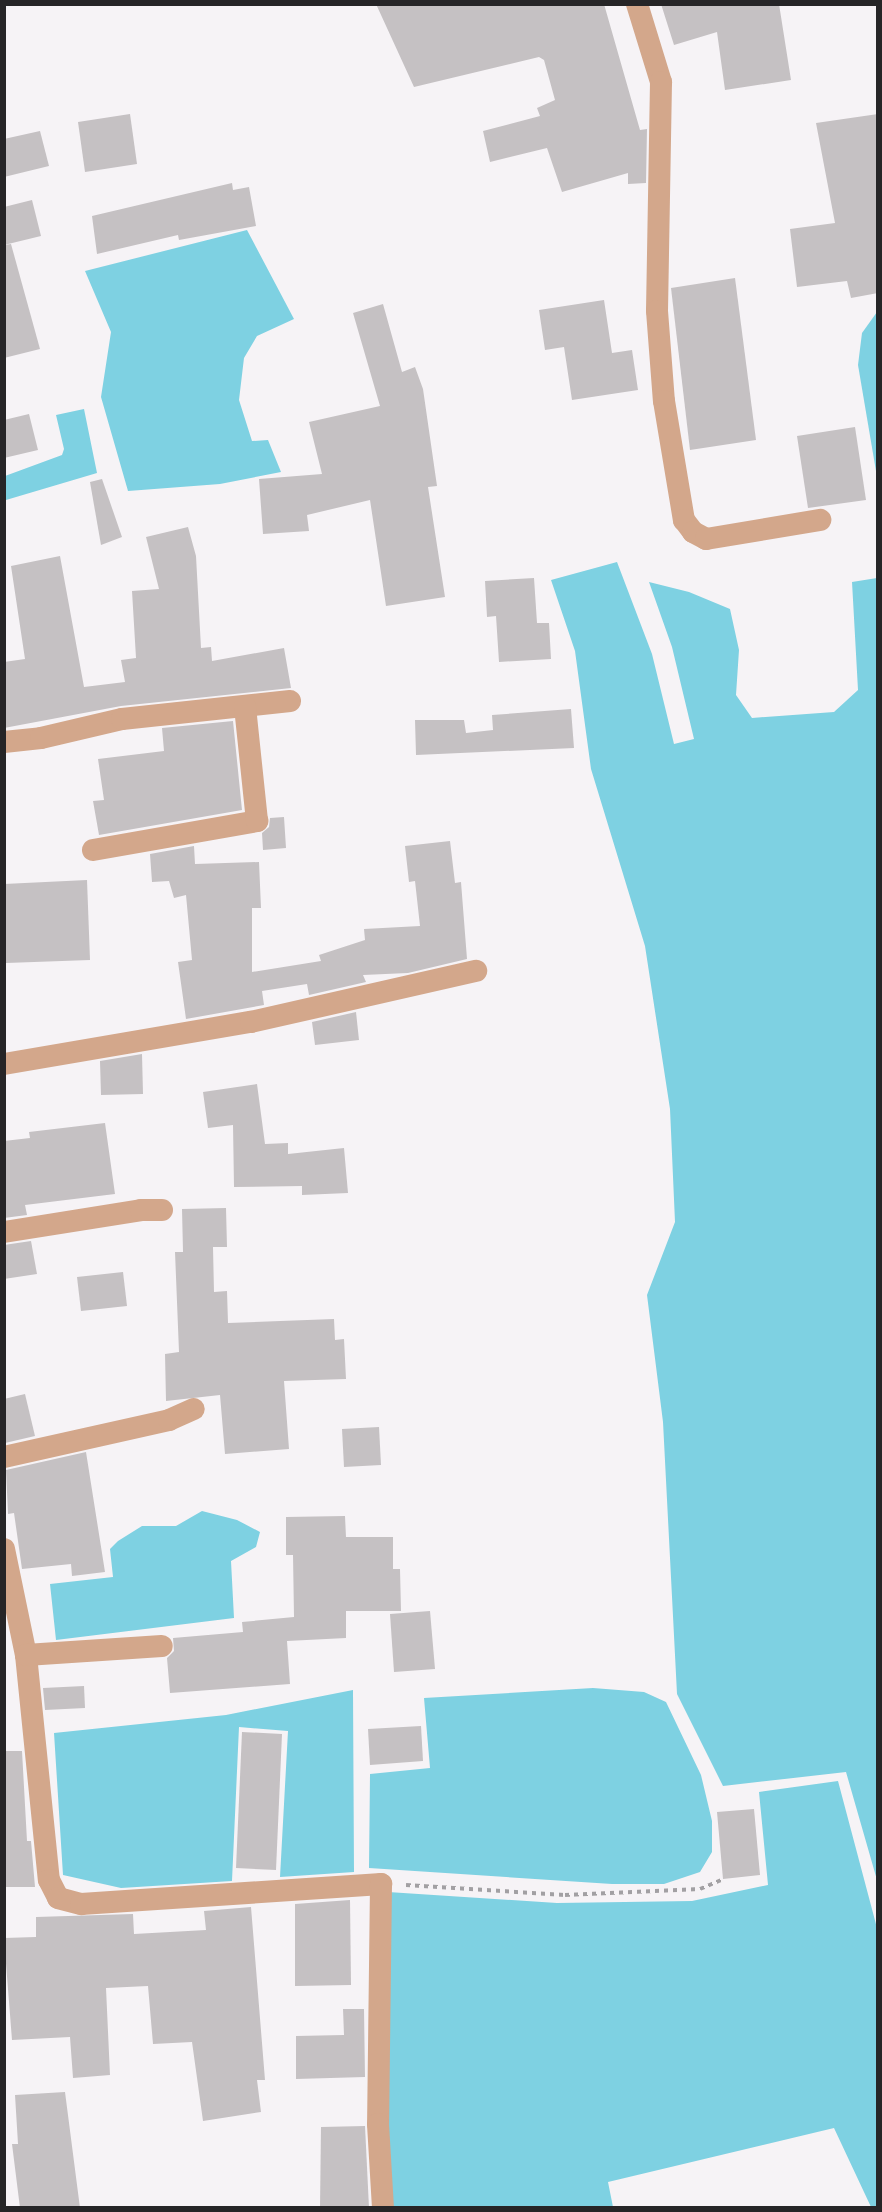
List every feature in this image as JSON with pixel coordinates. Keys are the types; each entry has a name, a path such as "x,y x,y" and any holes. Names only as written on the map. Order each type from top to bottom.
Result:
{"street":[{"path":"637,4 661,82 657,311 664,401 684,520 693,532 706,539 820,520"},
{"path":"4,742 41,738 122,719 291,701"},
{"path":"93,850 257,821 245,707"},
{"path":"4,1064 252,1022 476,971"},
{"path":"4,1232 141,1210 162,1210"},
{"path":"4,1457 168,1420 194,1409"},
{"path":"4,1549 26,1655 49,1880 58,1898 81,1904 381,1884 378,2124 383,2208"},
{"path":"26,1655 162,1646"}],"path":[{"path":"381,1884 565,1895 700,1888 723,1879"}],"water":[{"path":"247,230 294,319 257,336 244,358 239,400 252,441 268,440 281,472 220,484 128,491 101,397 111,332 85,271"},
{"path":"877,312 877,477 858,365 862,333"},
{"path":"84,409 97,473 6,500 5,476 62,455 64,449 56,415"},
{"path":"617,562 652,654 674,744 694,739 672,647 649,582 689,592 730,609 739,650 736,695 752,718 834,712 858,690 852,582 877,578 877,1880 846,1772 723,1786 677,1694 663,1422 647,1295 675,1222 670,1109 645,946 591,769 575,651 551,580"},
{"path":"202,1511 237,1520 260,1532 256,1547 231,1561 234,1618 56,1640 50,1584 113,1577 110,1549 118,1541 142,1526 176,1526"},
{"path":"593,1688 644,1692 666,1702 701,1775 712,1821 712,1852 700,1872 664,1884 612,1884 369,1868 370,1774 430,1768 424,1698"},
{"path":"353,1690 354,1872 280,1877 288,1731 239,1727 232,1881 121,1888 63,1875 54,1733 226,1715"},
{"path":"838,1781 877,1928 877,2207 871,2207 834,2128 608,2182 613,2207 392,2207 386,2078 388,1892 557,1903 692,1901 768,1885 759,1792"}],"building":[{"path":"376,4 604,4 640,130 647,129 646,183 628,184 628,173 562,192 547,148 490,162 483,131 540,116 537,108 555,100 544,60 539,57 414,87"},
{"path":"661,4 779,4 791,80 725,90 717,32 674,45"},
{"path":"130,114 137,164 85,172 78,122"},
{"path":"878,114 878,293 851,298 847,281 797,287 790,229 835,223 816,123"},
{"path":"40,131 49,166 4,177 4,139"},
{"path":"232,183 233,190 249,187 256,226 179,240 178,235 97,254 92,216"},
{"path":"32,200 41,236 4,245 4,207"},
{"path":"11,244 40,349 4,358 4,245"},
{"path":"735,278 756,440 690,450 671,288"},
{"path":"604,300 612,353 632,350 638,390 572,400 564,347 545,350 539,310"},
{"path":"383,304 402,372 415,367 423,389 437,486 428,487 445,597 386,606 370,500 307,515 309,531 263,534 259,479 322,474 309,422 380,406 353,313"},
{"path":"29,414 38,450 4,458 4,420"},
{"path":"855,427 866,500 808,508 797,436"},
{"path":"102,479 122,537 101,545 90,482"},
{"path":"188,527 196,556 201,648 211,647 212,661 284,648 291,688 121,706 4,728 4,662 25,659 11,566 60,556 84,687 125,682 121,660 136,658 132,591 159,589 146,537"},
{"path":"534,578 537,623 549,623 551,659 499,662 496,616 487,617 485,581"},
{"path":"571,709 574,748 416,755 415,720 464,720 466,733 493,730 492,715"},
{"path":"233,721 242,810 99,835 93,801 104,800 98,759 164,751 162,728"},
{"path":"284,817 286,848 263,850 262,833 269,827 270,818"},
{"path":"450,841 455,883 461,882 467,959 408,973 363,975 366,982 309,995 307,984 262,991 264,1005 186,1019 178,962 192,960 186,895 174,898 169,881 152,882 150,854 194,846 195,864 259,862 261,908 252,908 252,972 321,961 319,955 365,940 364,929 420,926 415,881 409,882 405,846"},
{"path":"87,880 90,960 6,963 4,884"},
{"path":"356,1012 359,1040 315,1045 312,1022"},
{"path":"142,1054 143,1094 101,1095 100,1061"},
{"path":"257,1084 265,1144 288,1143 288,1154 344,1148 348,1193 302,1195 302,1186 234,1187 233,1125 208,1128 203,1092"},
{"path":"105,1123 115,1194 25,1205 27,1215 4,1218 4,1141 30,1138 29,1132"},
{"path":"226,1208 227,1247 213,1247 214,1292 227,1291 228,1323 334,1319 335,1340 344,1339 346,1379 284,1381 289,1449 225,1454 220,1395 166,1401 165,1354 179,1352 175,1252 183,1252 182,1209"},
{"path":"31,1241 37,1274 4,1279 4,1245"},
{"path":"123,1272 127,1306 81,1311 77,1277"},
{"path":"25,1394 35,1436 5,1443 4,1399"},
{"path":"379,1427 381,1465 344,1467 342,1429"},
{"path":"86,1452 105,1572 72,1576 71,1564 22,1569 14,1513 8,1514 6,1470"},
{"path":"345,1516 346,1537 393,1537 393,1569 400,1569 401,1611 346,1611 346,1638 287,1641 290,1684 170,1693 167,1658 174,1651 173,1638 243,1632 242,1622 294,1617 293,1555 286,1555 286,1517"},
{"path":"430,1611 435,1669 394,1672 390,1614"},
{"path":"84,1686 85,1708 45,1710 43,1688"},
{"path":"421,1726 423,1761 370,1765 368,1729"},
{"path":"242,1732 282,1734 276,1870 236,1868"},
{"path":"4,1751 22,1751 27,1841 31,1841 35,1887 4,1887"},
{"path":"754,1809 760,1875 723,1879 717,1812"},
{"path":"350,1900 351,1985 295,1986 295,1904"},
{"path":"251,1907 265,2080 257,2080 261,2112 203,2121 192,2042 153,2044 148,1986 106,1988 110,2075 73,2078 70,2037 12,2040 4,1938 36,1937 36,1917 133,1914 134,1934 206,1930 204,1911"},
{"path":"343,2009 364,2009 365,2077 296,2079 296,2036 344,2035"},
{"path":"65,2092 80,2208 20,2208 12,2144 18,2144 15,2095"},
{"path":"365,2126 369,2208 320,2208 321,2127"}]}
